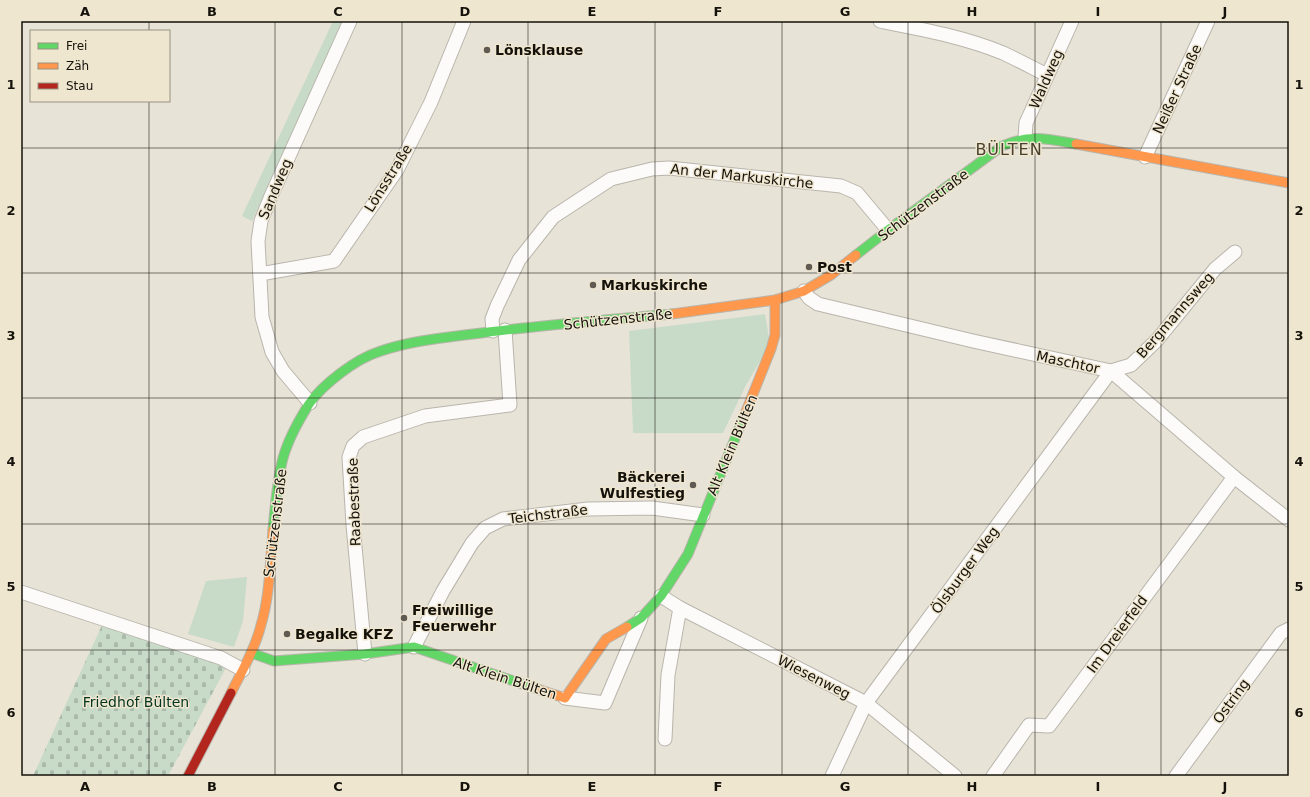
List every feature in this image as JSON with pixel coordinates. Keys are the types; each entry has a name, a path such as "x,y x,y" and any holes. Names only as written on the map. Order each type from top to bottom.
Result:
{"street":[{"name":"Sandweg","path":"310,403 283,371 272,352 262,317 258,241 261,221 350,21"},
{"name":"Lönsstraße","path":"260,274 334,261 397,170 431,102 464,21"},
{"path":"880,21 959,39 1003,53 1047,75"},
{"name":"Waldweg","path":"1025,138 1026,123 1072,21"},
{"name":"Neißer Straße","path":"1145,157 1208,22"},
{"name":"Schützenstraße","path":"188,776 243,670 261,627 266,606 276,498 283,458 294,431 310,403 331,381 354,364 377,352 410,342 499,330 684,313 776,300 804,291 831,274 1002,146 1014,140 1041,138 1289,183"},
{"name":"An der Markuskirche","path":"499,330 492,319 518,260 553,217 611,179 652,169 669,168 841,186 857,193 888,230"},
{"name":"Bergmannsweg","path":"1111,371 1131,365 1156,340 1215,270 1235,252"},
{"name":"Maschtor","path":"804,291 809,298 818,304 973,341 1111,371 1234,477 1289,520"},
{"name":"Alt Klein Bülten","path":"251,653 274,661 365,654 414,647 565,698 606,640 641,618 661,596 688,554 772,349 775,335 776,300"},
{"name":"Raabestraße","path":"365,654 353,525 349,456 353,446 363,437 425,416 510,405 499,330"},
{"name":"Ölsburger Weg","path":"832,776 866,703 1111,371"},
{"name":"Im Dreierfeld","path":"993,776 1029,725 1049,726 1234,477"},
{"name":"Teichstraße","path":"414,647 443,591 472,544 485,528 503,519 588,509 652,508 703,515"},
{"path":"21,592 220,658 243,670"},
{"name":"Wiesenweg","path":"661,596 680,608 866,703 955,776"},
{"path":"665,739 668,675 680,608"},
{"path":"565,698 605,702 641,618"},
{"name":"Ostring","path":"1176,776 1281,633 1289,629"}],"green space":[{"path":"333,21 345,21 252,221 242,216"},
{"path":"765,314 769,338 764,354 745,387 723,433 633,433 629,331"},
{"path":"247,577 243,621 234,647 188,634 206,581"},
{"name":"Friedhof Bülten","path":"102,625 227,666 168,776 33,776"}],"traffic: fast":[{"path":"856,255 1002,146 1012,142 1030,139 1047,139 1076,144"},
{"path":"273,530 276,494 281,467 285,451 301,417 315,396 323,388 340,373 369,355 390,348 437,339 548,325 672,314"},
{"path":"627,627 641,618 661,596 688,554 745,414"},
{"path":"251,653 274,661 365,654 414,647 540,690"}],"traffic: slow":[{"path":"1076,144 1289,183"},
{"path":"672,314 775,300 804,291 831,275 856,255"},
{"path":"745,414 771,349 775,335 775,300"},
{"path":"231,693 252,651 264,614 268,590 273,530"},
{"path":"540,690 565,698 606,639 627,627"}],"traffic: jam":[{"path":"188,776 231,693"}],"place":[{"name":"Lönsklause","path":"487,50"},
{"name":"Post","path":"809,267"},
{"name":"Markuskirche","path":"593,285"},
{"name":"Bäckerei Wulfestieg","path":"693,485"},
{"name":"Freiwillige Feuerwehr","path":"404,618"},
{"name":"Begalke KFZ","path":"287,634"}],"district":[{"name":"BÜLTEN","path":"1009,149"}]}
